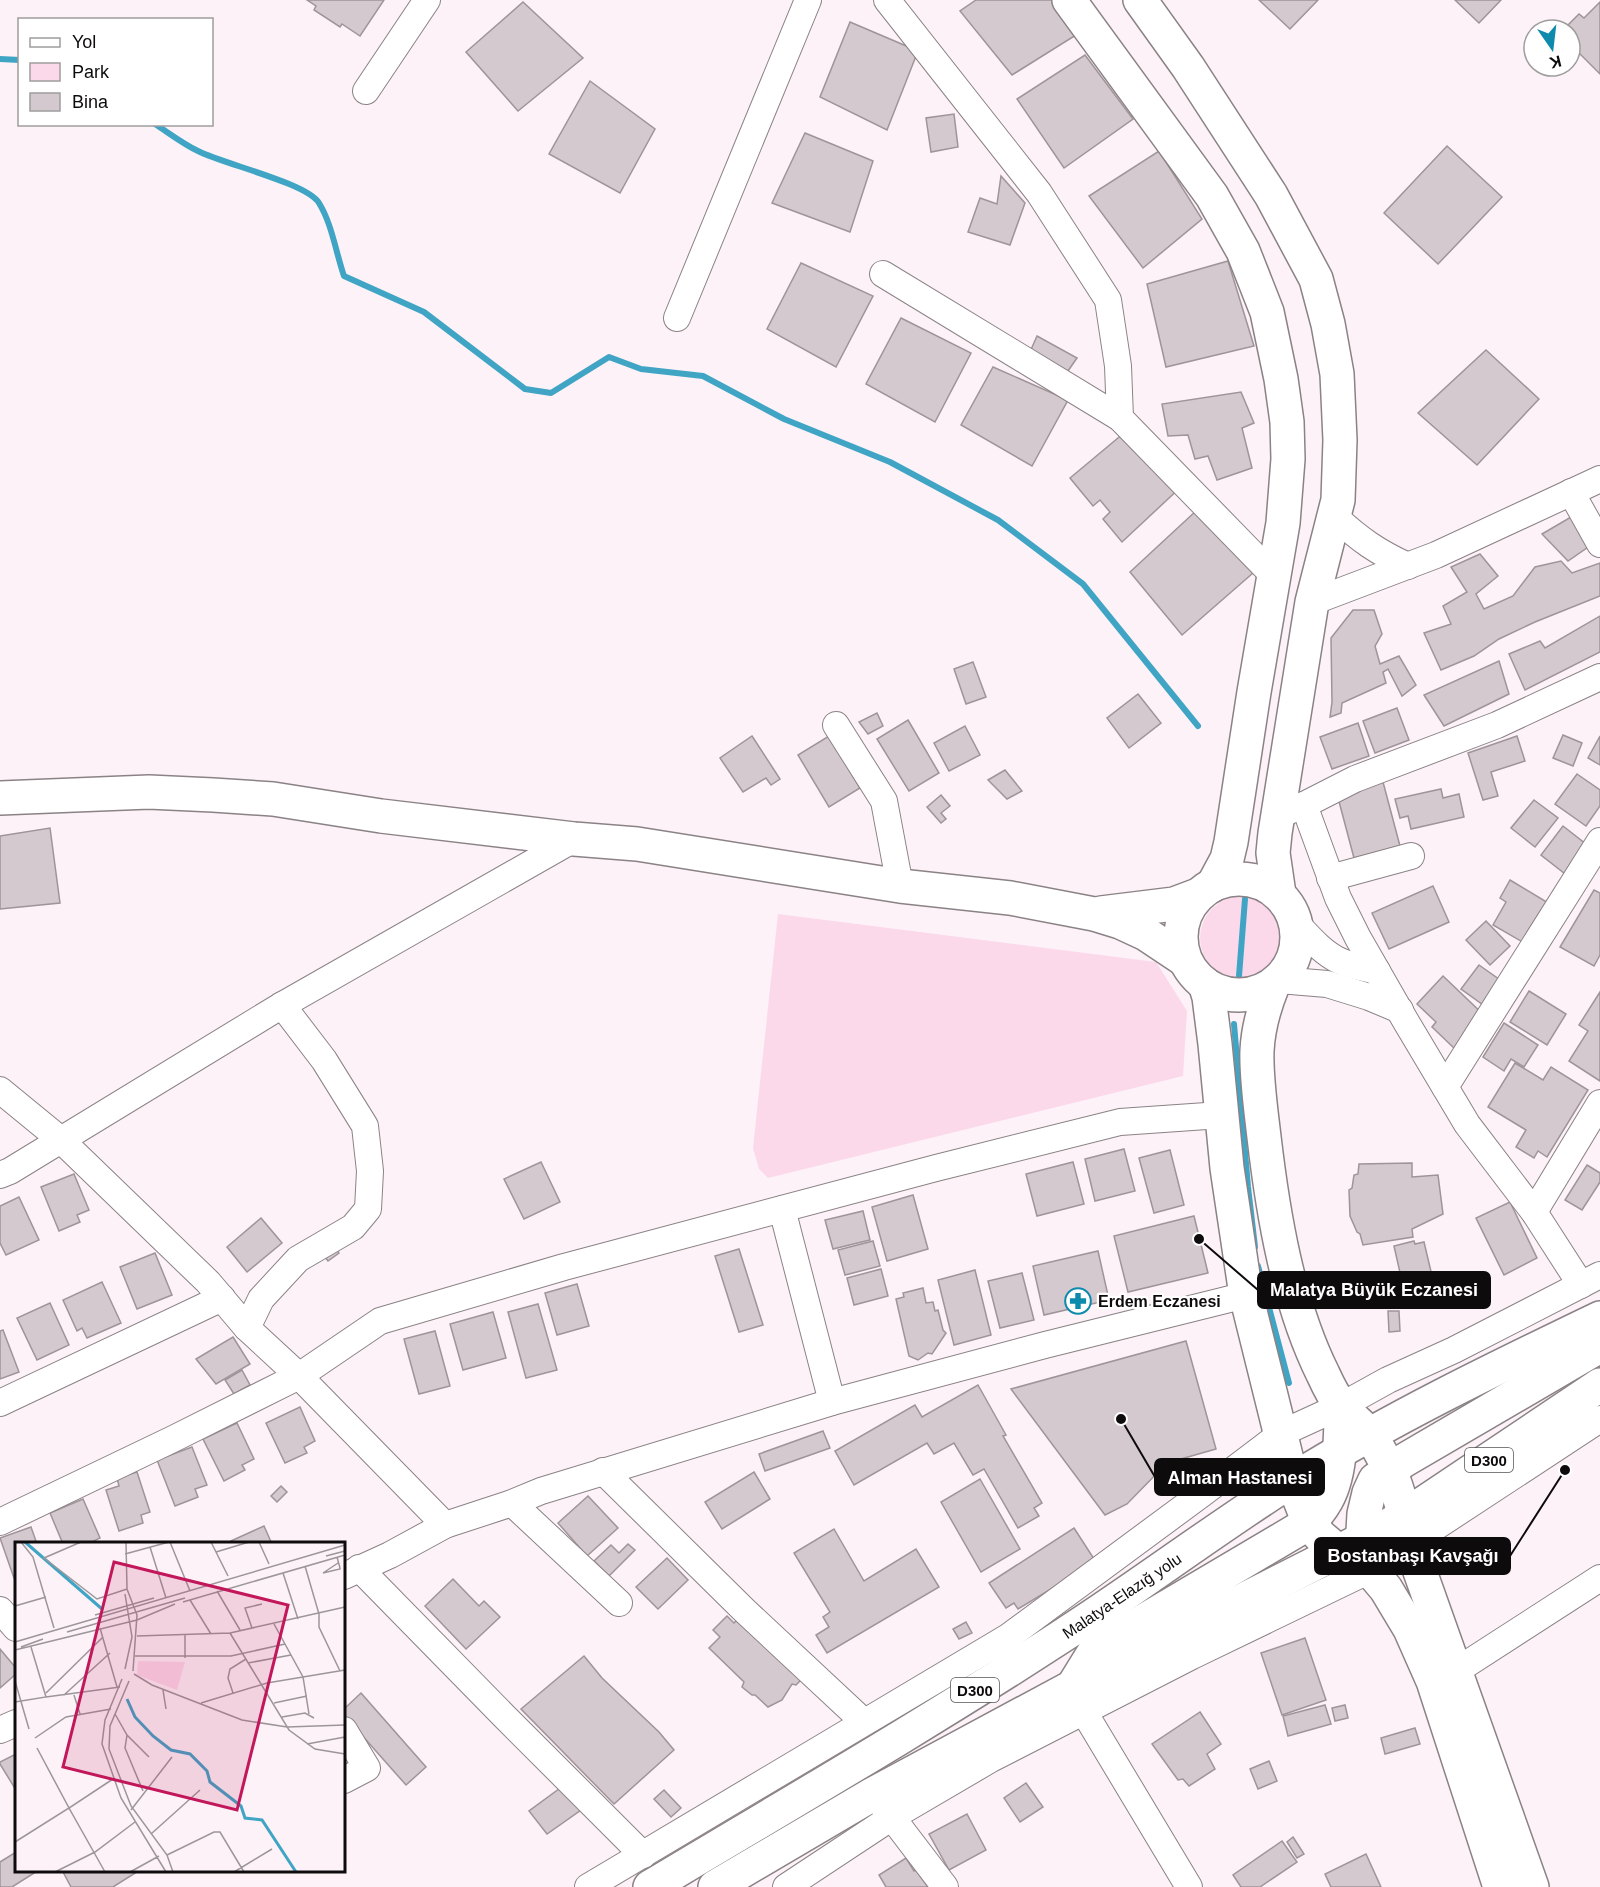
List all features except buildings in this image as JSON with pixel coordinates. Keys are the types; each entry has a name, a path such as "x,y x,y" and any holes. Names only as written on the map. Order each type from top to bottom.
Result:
{"main road":[{"path":"1069,0 1212,196 1243,251 1267,312 1287,422 1288,459 1283,523 1227,859 1206,890 1188,909 1182,925 1181,943 1185,960 1192,971 1205,984 1223,993 1249,995 1276,982"},
{"path":"1140,0 1188,68 1271,195 1316,279 1328,324 1337,374 1340,440 1338,500 1312,602 1291,810 1274,853 1279,894"},
{"path":"0,798 149,792 273,799 381,816 574,839 637,844 900,886 1010,898 1094,914 1120,922 1146,934 1185,960"},
{"path":"1094,914 1174,904 1230,879 1247,879 1264,884 1279,894 1290,908 1297,924 1296,954 1290,966 1276,982 1263,1007 1257,1052 1270,1190 1288,1276 1309,1340 1323,1374 1341,1406 1396,1465 1415,1520 1445,1676 1500,1887"},
{"path":"1205,984 1209,997 1221,1115 1246,1295 1262,1365 1282,1433 1284,1486 1304,1526 1358,1554 1386,1589 1410,1629 1445,1676 1532,1887"},
{"name":"Malatya-Elazığ yolu","path":"650,1887 1060,1638 1284,1486 1369,1434 1477,1377 1600,1318"},
{"path":"1358,1554 1369,1493 1376,1480 1396,1465 1600,1346"},
{"name":"D300","path":"715,1887 883,1805 1078,1699 1358,1554 1415,1520 1600,1385"},
{"path":"1078,1699 1096,1649 1304,1526 1326,1503 1338,1467 1341,1406"}],"street":[{"path":"366,91 427,0"},
{"path":"677,318 807,0"},
{"path":"887,0 1039,193 1108,300 1118,366 1120,418"},
{"path":"883,274 1120,418 1273,575"},
{"path":"1312,602 1436,555 1600,479"},
{"path":"1571,492 1600,544"},
{"path":"1334,516 1356,537 1381,554 1408,566"},
{"path":"588,1887 1008,1636 1282,1433 1341,1406 1388,1380 1463,1346 1591,1280 1534,1212 1467,1124 1358,938 1330,878 1291,810 1355,779 1497,725 1600,677"},
{"path":"836,724 884,801 900,886"},
{"path":"0,1175 282,1005 574,839"},
{"path":"1445,1087 1600,841"},
{"path":"1330,878 1411,856"},
{"path":"1297,924 1314,943 1330,956 1342,962 1377,971"},
{"path":"1276,982 1336,986 1400,1010"},
{"path":"247,1328 261,1299 298,1259 353,1227 368,1209 370,1171 365,1126 324,1060 282,1005"},
{"path":"0,1090 61,1140 208,1282 247,1328 299,1376 445,1525"},
{"path":"1534,1212 1600,1103"},
{"path":"0,1522 299,1376 380,1322 564,1267 1120,1122 1221,1115"},
{"path":"782,1209 832,1402"},
{"path":"643,1855 495,1707 351,1572 390,1555 445,1525 541,1491 832,1402 1045,1345 1246,1295"},
{"path":"0,1403 222,1298"},
{"path":"1415,1520 1600,1419"},
{"path":"603,1472 745,1611 864,1722"},
{"path":"512,1503 619,1603"},
{"path":"1445,1676 1600,1578"},
{"path":"0,1610 15,1627"},
{"path":"1078,1699 1189,1887"},
{"path":"0,1730 15,1723"},
{"path":"345,1732 367,1768 345,1779"},
{"path":"786,1887 883,1805 945,1887"}],"green space":[{"path":"1234,896 1250,896 1266,903 1277,914 1284,930 1281,954 1272,968 1250,980 1234,980 1218,973 1207,962 1200,946 1200,930 1207,914 1218,903"},
{"path":"778,914 1156,962 1187,1011 1183,1076 768,1178 759,1169 753,1148"}],"waterway":[{"path":"0,59 18,60"},
{"path":"158,126 198,151 282,181 311,196 319,203 327,220 344,276 424,312 525,389 551,393 609,357 641,369 703,376 784,419 890,462 998,520 1083,584 1198,726"},
{"path":"1239,976 1245,899"},
{"path":"1234,1024 1255,1247"},
{"path":"1258,1266 1289,1383"}],"place":[{"name":"Malatya Büyük Eczanesi","path":"1199,1239"},
{"name":"Erdem Eczanesi","path":"1078,1301"},
{"name":"Alman Hastanesi","path":"1121,1419"},
{"name":"Bostanbaşı Kavşağı","path":"1565,1470"}]}
